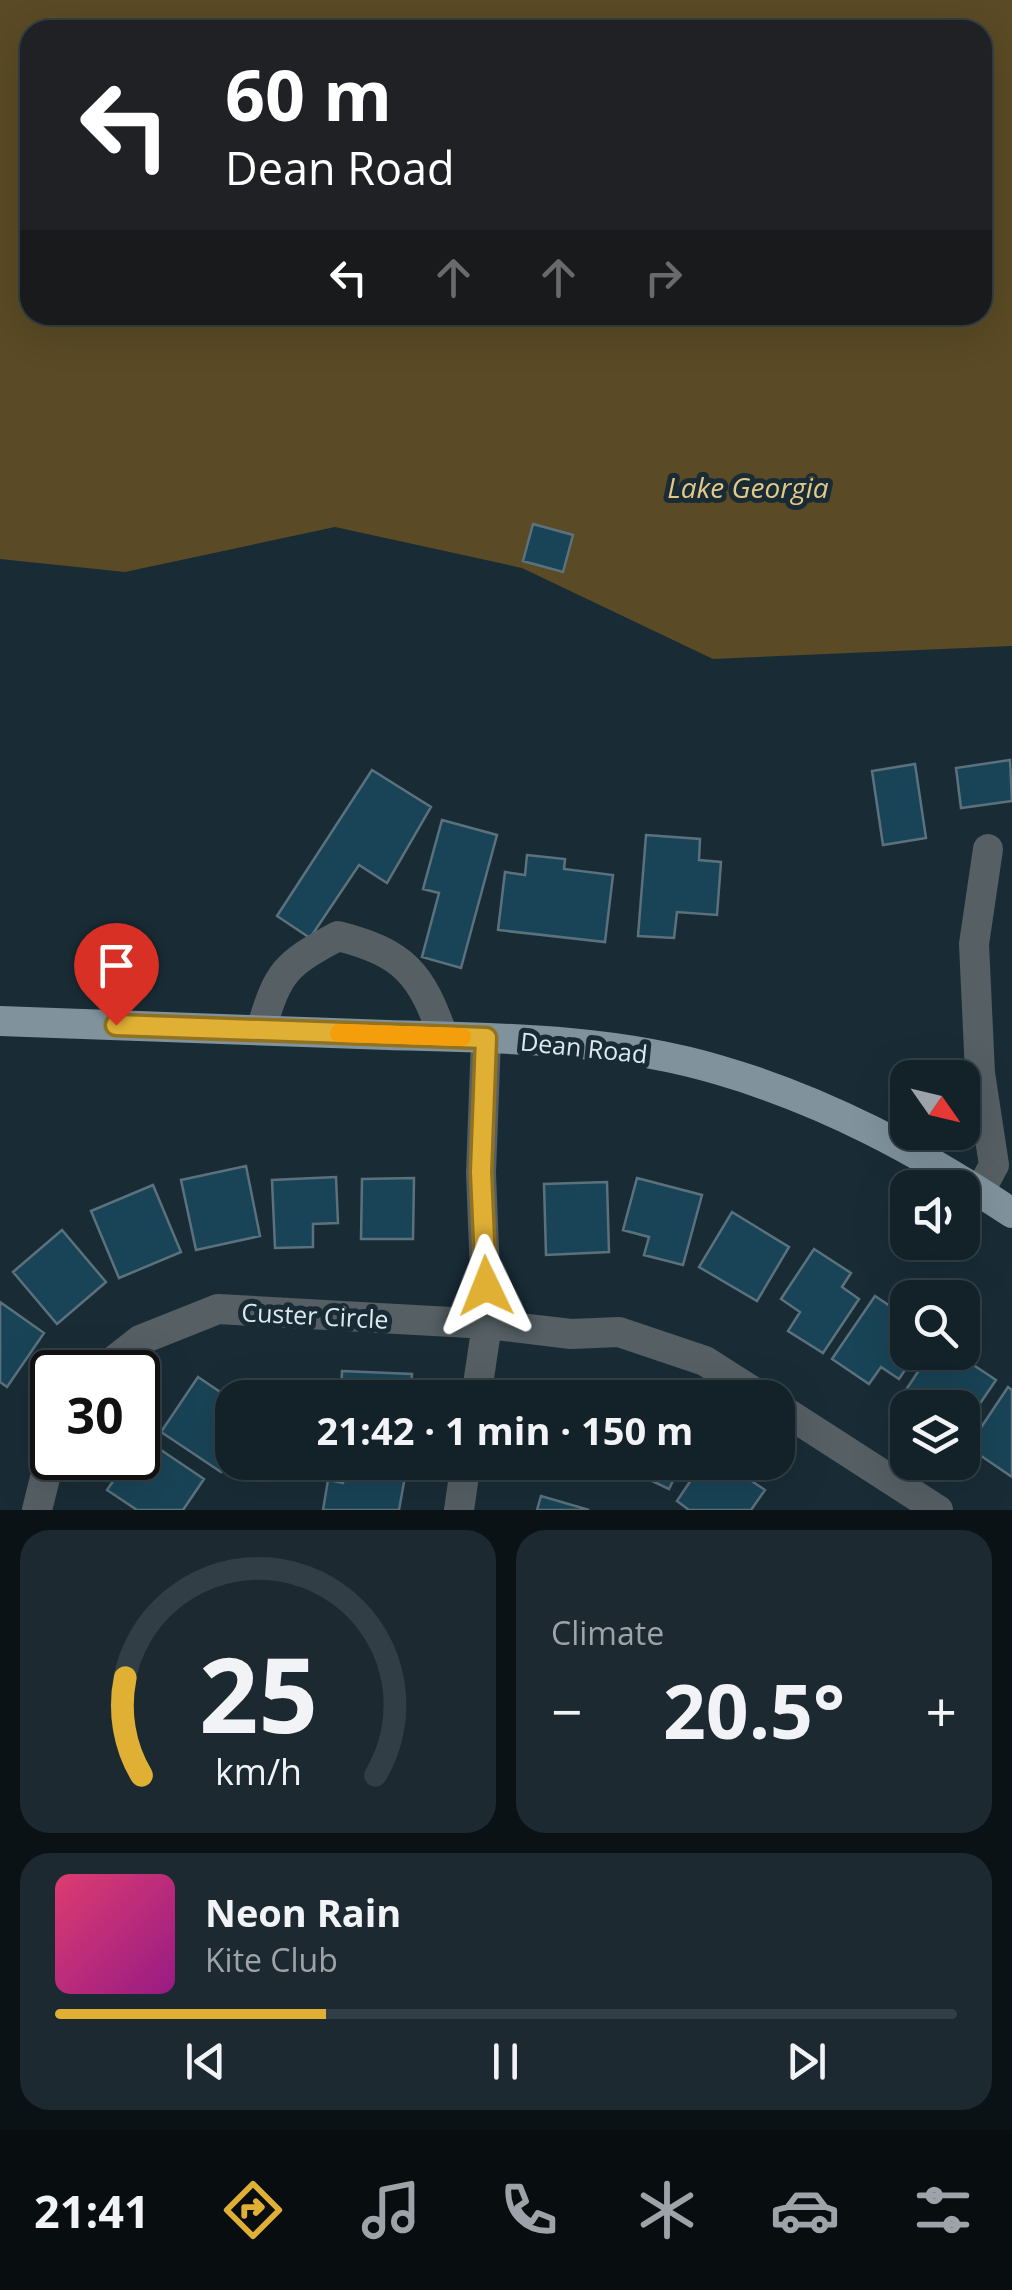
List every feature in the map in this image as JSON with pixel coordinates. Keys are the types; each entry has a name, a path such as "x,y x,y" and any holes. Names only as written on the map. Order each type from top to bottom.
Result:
{"main road":[{"name":"Dean Road","path":"0,1021 443,1036 627,1050 718,1070 848,1118 941,1170"},
{"name":"Dean Road","path":"980,1192 1012,1212"}],"street":[{"path":"980,1192 994,1165 980,1073 974,944 988,849"},
{"path":"261,1030 276,979 304,954 338,936 374,945 411,968 429,995 443,1036"},
{"path":"479,1380 487,1324 481,1172 486,1038"},
{"name":"Custer Circle","path":"127,1350 140,1340 218,1310 487,1324 571,1334 620,1332 706,1361 735,1380"},
{"path":"795,1418 938,1510"},
{"path":"37,1510 44,1480"},
{"path":"458,1510 463,1480"}],"water":[{"name":"Lake Georgia","path":"0,0 1012,0 1012,646 713,659 522,568 335,527 125,572 0,559"}],"building":[{"path":"533,524 573,535 563,572 523,561"},
{"path":"1010,760 1012,801 961,808 956,768"},
{"path":"915,764 926,838 883,845 872,771"},
{"path":"372,770 431,807 387,883 359,865 310,938 277,916"},
{"path":"442,820 497,835 461,968 422,957 439,893 423,889"},
{"path":"646,835 700,839 699,860 721,862 717,915 677,912 674,938 638,936"},
{"path":"527,855 565,859 564,869 613,875 605,942 498,930 505,872 525,875"},
{"path":"246,1166 260,1236 196,1250 181,1180"},
{"path":"336,1177 338,1223 313,1224 313,1247 275,1248 272,1180"},
{"path":"414,1178 413,1239 361,1239 362,1179"},
{"path":"637,1178 702,1195 683,1265 644,1255 649,1237 623,1230"},
{"path":"607,1182 609,1252 546,1255 544,1184"},
{"path":"153,1185 181,1252 119,1278 91,1211"},
{"path":"732,1212 789,1247 757,1301 699,1267"},
{"path":"62,1230 106,1282 57,1324 13,1272"},
{"path":"814,1249 851,1273 842,1287 859,1299 823,1353 788,1331 800,1312 781,1299"},
{"path":"875,1296 890,1306 890,1370 905,1370 899,1379 881,1367 869,1384 832,1359"},
{"path":"0,1302 44,1333 7,1387 0,1382"},
{"path":"980,1369 996,1380 980,1404 980,1390 906,1390 919,1370"},
{"path":"342,1371 412,1374 412,1380 342,1380"},
{"path":"198,1377 215,1388 215,1468 161,1432"},
{"path":"1008,1387 1012,1390 1012,1477 980,1455 980,1429"},
{"path":"160,1449 204,1479 183,1510 137,1510 107,1490 114,1480 160,1480"},
{"path":"328,1480 404,1480 399,1510 323,1510"},
{"path":"650,1480 673,1480 669,1489"},
{"path":"691,1480 754,1480 765,1490 751,1510 689,1510 677,1501"},
{"path":"541,1496 589,1510 537,1510"}],"slow traffic":[{"path":"339,1033 462,1037"}],"route":[{"path":"116,1025 486,1038 481,1172 486,1286"}]}
